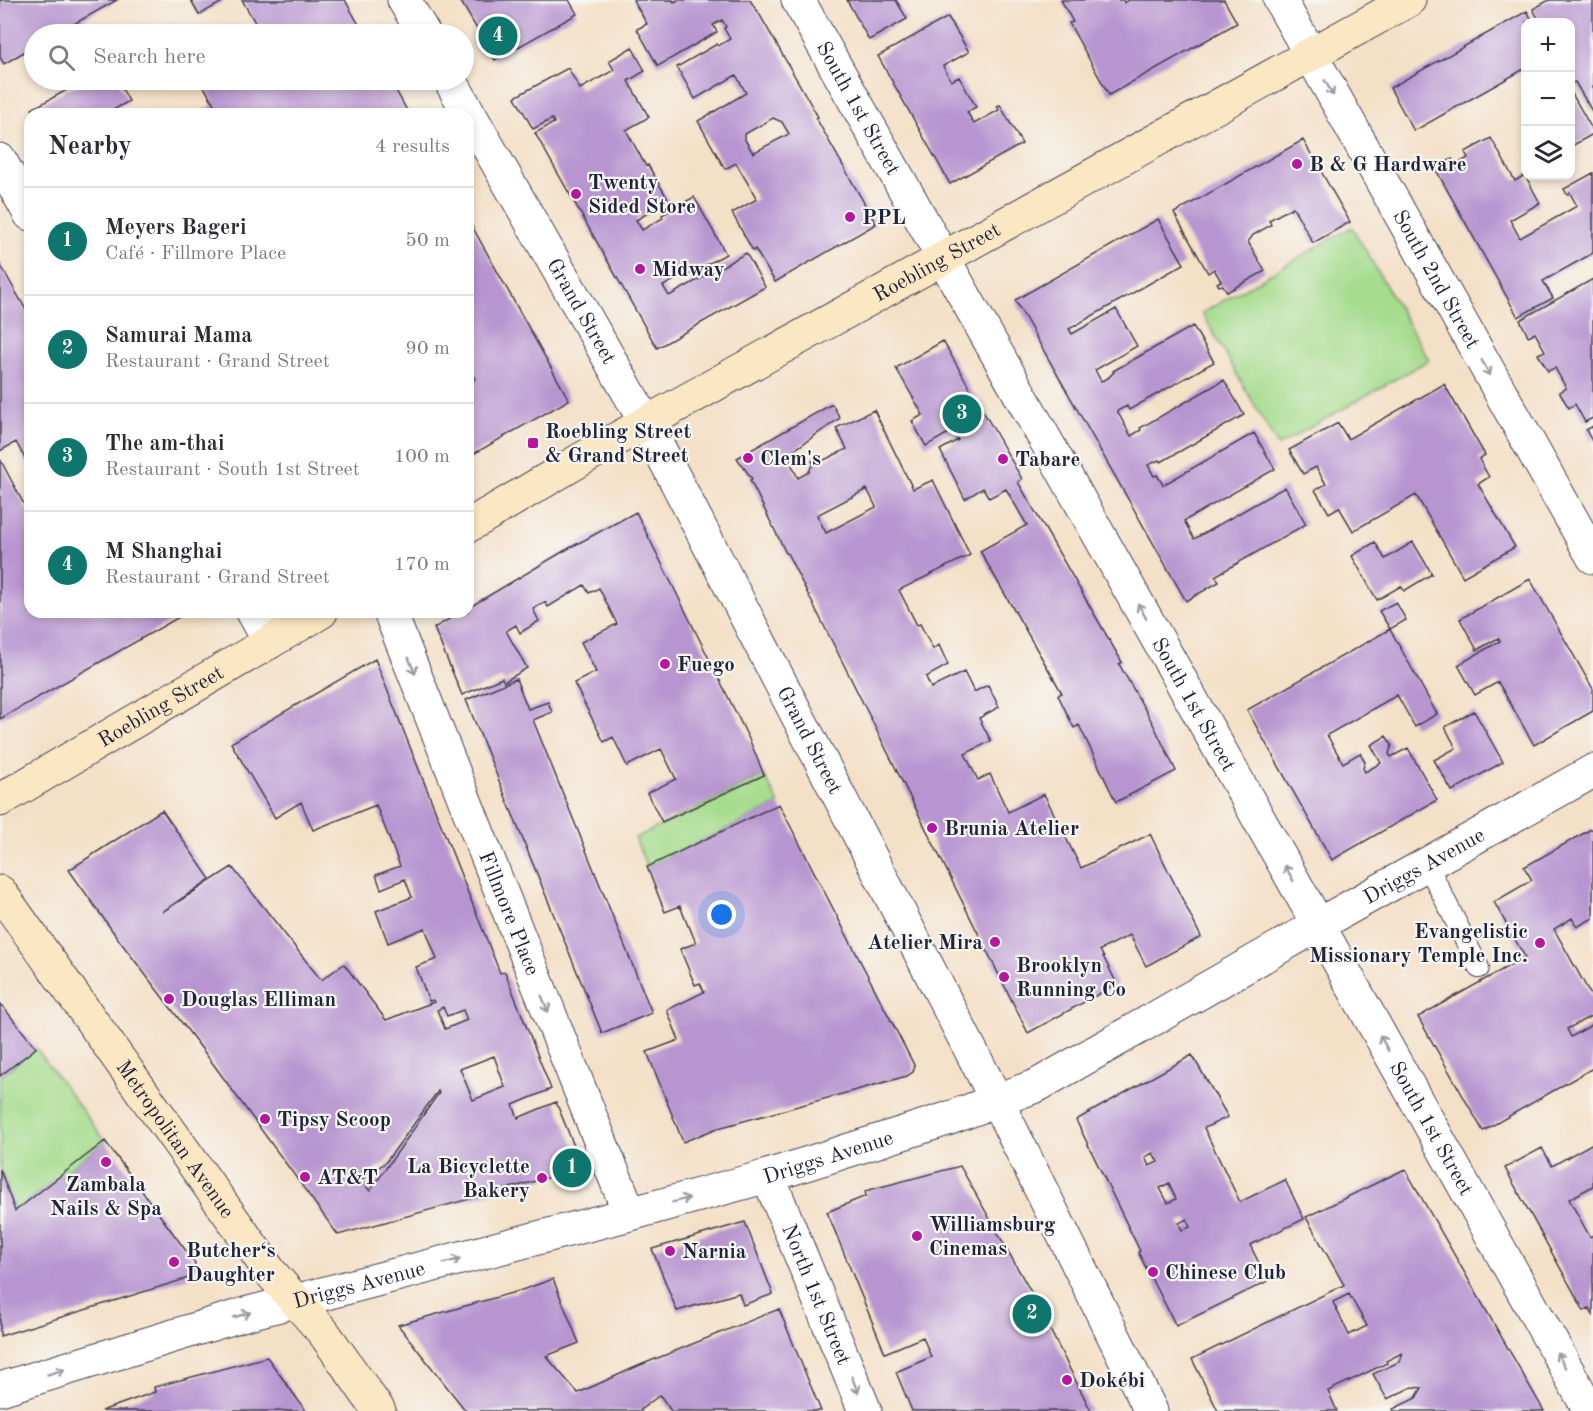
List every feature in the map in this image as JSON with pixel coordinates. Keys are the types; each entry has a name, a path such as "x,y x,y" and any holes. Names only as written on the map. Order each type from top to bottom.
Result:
{"main road":[{"name":"Roebling Street","path":"474,522 604,446 942,257 1409,0"},
{"name":"Roebling Street","path":"0,800 311,618"},
{"name":"Metropolitan Avenue","path":"0,892 271,1273 324,1333 379,1411"}],"street":[{"path":"404,0 418,24"},
{"name":"South 1st Street","path":"798,0 1590,1411"},
{"name":"South 2nd Street","path":"1280,0 1593,557"},
{"name":"Grand Street","path":"456,90 466,108"},
{"name":"Grand Street","path":"474,122 645,423 997,1101 1151,1411"},
{"path":"0,160 24,203"},
{"path":"256,618 270,642"},
{"name":"Fillmore Place","path":"392,618 630,1214"},
{"name":"Driggs Avenue","path":"0,1389 245,1314 768,1176 948,1119 997,1101 1038,1085 1593,771"},
{"name":"North 1st Street","path":"768,1176 865,1411"}],"lane":[{"path":"1427,864 1479,968"}],"green space":[{"path":"1352,227 1429,360 1278,446 1202,313"},
{"path":"764,775 779,804 647,867 635,838"},
{"path":"36,1048 105,1141 15,1211 0,1167 0,1077"}],"building":[{"path":"0,0 117,0 74,24 24,24 24,52 4,64 0,57"},
{"path":"191,0 226,0 199,15"},
{"path":"242,0 345,0 358,24 256,24"},
{"path":"460,0 569,0 577,14 495,60"},
{"path":"633,0 673,0 674,2 678,0 750,0 818,117 816,118 876,224 775,282 755,249 753,251 732,213 757,199 736,163 725,169 698,121 746,93 736,75 695,99 677,67 730,39 724,28 726,27 722,20 713,25 717,32 658,66 637,29 647,24","holes":["773,118 782,122 789,134 753,153 745,140 745,134"]},
{"path":"847,0 896,0 907,19 869,40"},
{"path":"1061,0 1123,0 1124,3 1129,0 1224,0 1237,23 1109,95 1069,23 1073,22"},
{"path":"1549,0 1593,0 1593,113 1575,82 1575,18 1538,18 1533,9"},
{"path":"1527,11 1531,18 1521,18 1521,71 1414,131 1390,88"},
{"path":"948,17 969,52 943,66 951,81 959,77 976,107 967,112 974,124 999,110 997,106 1000,105 1022,144 950,184 878,56"},
{"path":"632,47 645,71 628,81 649,117 626,130 669,201 636,220 642,230 663,218 662,215 694,197 726,254 683,278 682,276 663,286 669,296 746,253 765,287 657,348 535,133 554,123 552,119 533,129 515,97 568,68 580,89 614,70 609,61"},
{"path":"67,90 123,90 129,101 117,108 34,108"},
{"path":"206,90 396,90 406,108 207,108 214,104"},
{"path":"1575,99 1593,131 1593,134 1575,144"},
{"path":"1491,138 1515,181 1521,177 1521,180 1528,180 1540,203 1510,220 1520,238 1577,206 1570,193 1567,195 1564,189 1593,173 1593,253 1543,281 1553,298 1518,317 1435,168 1452,159 1456,165 1468,158 1465,152"},
{"path":"1303,140 1350,222 1313,243 1293,207 1269,220 1271,225 1253,235 1248,242 1265,271 1227,292 1223,285 1219,286 1217,283 1221,281 1214,269 1208,273 1174,213"},
{"path":"1158,219 1184,264 1069,329 1072,334 1116,309 1137,346 1095,370 1101,381 1108,378 1113,371 1193,326 1214,362 1129,410 1127,406 1117,411 1131,436 1141,430 1140,428 1224,380 1244,415 1161,462 1159,460 1148,465 1154,476 1157,475 1163,485 1254,433 1275,469 1184,521 1194,539 1285,487 1306,524 1215,576 1219,582 1186,601 1015,300"},
{"path":"474,230 569,400 474,454"},
{"path":"0,264 24,306 24,457 16,442 0,451"},
{"path":"1593,279 1593,418 1585,422 1575,404 1569,408 1559,392 1566,388 1555,368 1548,371 1538,354 1545,351 1535,333 1528,336 1520,320"},
{"path":"943,341 1022,479 1018,482 1122,662 1119,664 1152,722 1176,771 1116,802 1079,725 1074,728 1058,695 1062,693 980,551 1027,525 1006,489 989,498 983,488 965,499 940,450 958,440 952,431 926,446 912,421 923,415 896,368"},
{"path":"1444,384 1485,455 1479,459 1489,477 1478,484 1515,547 1463,577 1416,495 1353,531 1339,507 1329,513 1315,490 1326,484 1316,467 1303,474 1289,450 1338,423 1348,439"},
{"path":"832,404 840,418 787,455 798,478 809,472 814,465 812,461 818,458 820,462 847,449 836,428 874,410 913,489 933,480 970,555 899,590 917,625 920,624 933,649 939,645 948,665 926,677 931,688 964,672 974,692 988,685 999,707 979,718 991,741 965,754 978,780 990,774 1008,812 1044,794 1081,868 1150,834 1201,937 1146,966 1130,935 1100,950 1117,984 1028,1033 786,553 750,480 752,479 737,458","holes":["867,489 876,507 826,533 817,515"]},
{"path":"1593,426 1593,443 1586,430"},
{"path":"0,459 24,504 24,618 177,618 0,719"},
{"path":"636,512 750,741 764,775 662,822 647,793 676,779 661,749 627,766 613,737 604,742 574,683 596,672 581,642 617,624 599,588 589,593 584,585 548,607 545,602 533,609 539,621 520,633 516,625 506,631 527,668 504,682 502,678 462,695 434,628 451,618 474,618 474,604 564,551"},
{"path":"1375,542 1385,559 1413,542 1432,574 1404,591 1401,586 1377,600 1352,556"},
{"path":"1530,579 1593,689 1593,711 1534,745 1498,682 1475,695 1458,665 1500,641 1498,638 1477,650 1460,619"},
{"path":"1396,602 1406,620 1390,629 1379,611"},
{"path":"1390,629 1437,714 1415,727 1397,695 1327,735 1343,763 1360,753 1365,762 1363,768 1365,772 1381,763 1371,745 1386,736 1392,745 1389,754 1391,757 1408,748 1437,800 1332,860 1247,710"},
{"path":"375,659 500,973 505,972 551,1089 513,1105 518,1118 556,1102 583,1168 338,1235 69,870 162,810 210,879 162,912 232,867 321,980 344,964 386,1020 434,1002 429,1001 416,967 437,959 425,928 388,943 376,911 412,897 405,879 381,889 376,875 400,866 376,805 313,830 301,802 275,818 231,743","holes":["443,1007 447,1016 463,1010 467,1020 445,1029 437,1010","494,1056 505,1087 473,1100 460,1069","438,1091 439,1093 370,1191 361,1180 386,1162"]},
{"path":"516,679 528,709 548,702 552,712 533,720 652,1013 602,1033 466,700"},
{"path":"1474,711 1503,762 1452,791 1434,760 1456,748 1445,727"},
{"path":"779,804 914,1065 914,1069 907,1076 715,1129 683,1142 647,1052 679,1040 667,1010 704,992 700,983 695,985 680,949 696,943 680,906 665,912 647,867"},
{"path":"1593,828 1593,918 1577,927 1572,918 1554,929 1593,999 1593,1015 1567,1029 1571,1037 1593,1024 1593,1068 1483,1131 1418,1017 1525,957 1494,902 1532,880 1524,867"},
{"path":"0,1003 36,1048 0,1076"},
{"path":"1192,1055 1228,1117 1204,1128 1240,1202 1285,1180 1304,1219 1250,1245 1268,1281 1176,1326 1138,1252 1140,1251 1076,1120","holes":["1153,1153 1158,1162 1149,1166 1145,1157","1169,1183 1176,1199 1168,1203 1160,1188","1187,1219 1190,1227 1182,1230 1179,1223"]},
{"path":"105,1141 195,1263 192,1277 0,1336 0,1169 15,1211"},
{"path":"1593,1143 1593,1186 1569,1199 1590,1237 1593,1235 1593,1315 1589,1308 1584,1311 1505,1168 1542,1148 1552,1166"},
{"path":"960,1166 1031,1292 1091,1411 912,1411 896,1372 931,1357 923,1337 885,1353 827,1212 866,1196 865,1191"},
{"path":"1405,1169 1544,1411 1394,1411 1393,1409 1416,1398 1422,1388 1412,1387 1387,1399 1373,1374 1399,1362 1402,1353 1386,1361 1387,1363 1328,1391 1337,1411 1218,1411 1192,1359 1344,1285 1306,1217","holes":["1349,1294 1367,1326 1349,1335 1333,1302"]},
{"path":"745,1222 773,1294 743,1305 739,1293 677,1311 652,1249"},
{"path":"553,1279 579,1343 546,1356 578,1393 779,1309 821,1411 671,1411 660,1395 641,1411 466,1411 398,1325 519,1291"},
{"path":"267,1357 306,1411 101,1411 155,1392 154,1387"}],"place":[{"name":"M Shanghai","path":"498,36"},
{"name":"B & G Hardware","path":"1297,164"},
{"name":"Twenty Sided Store","path":"576,194"},
{"name":"PPL","path":"850,217"},
{"name":"Midway","path":"640,269"},
{"name":"The am-thai","path":"962,414"},
{"name":"Roebling Street & Grand Street","path":"533,443"},
{"name":"Clem's","path":"748,458"},
{"name":"Tabare","path":"1003,459"},
{"name":"Fuego","path":"665,664"},
{"name":"Brunia Atelier","path":"932,828"},
{"name":"Atelier Mira","path":"995,942"},
{"name":"Evangelistic Missionary Temple Inc.","path":"1540,943"},
{"name":"Brooklyn Running Co","path":"1004,977"},
{"name":"Douglas Elliman","path":"169,999"},
{"name":"Tipsy Scoop","path":"265,1119"},
{"name":"Zambala Nails & Spa","path":"106,1162"},
{"name":"Meyers Bageri","path":"572,1168"},
{"name":"AT&T","path":"305,1177"},
{"name":"La Bicyclette Bakery","path":"542,1178"},
{"name":"Williamsburg Cinemas","path":"917,1236"},
{"name":"Narnia","path":"670,1251"},
{"name":"Butcher‘s Daughter","path":"174,1262"},
{"name":"Chinese Club","path":"1153,1272"},
{"name":"Samurai Mama","path":"1032,1314"},
{"name":"Dokébi","path":"1067,1380"}]}
